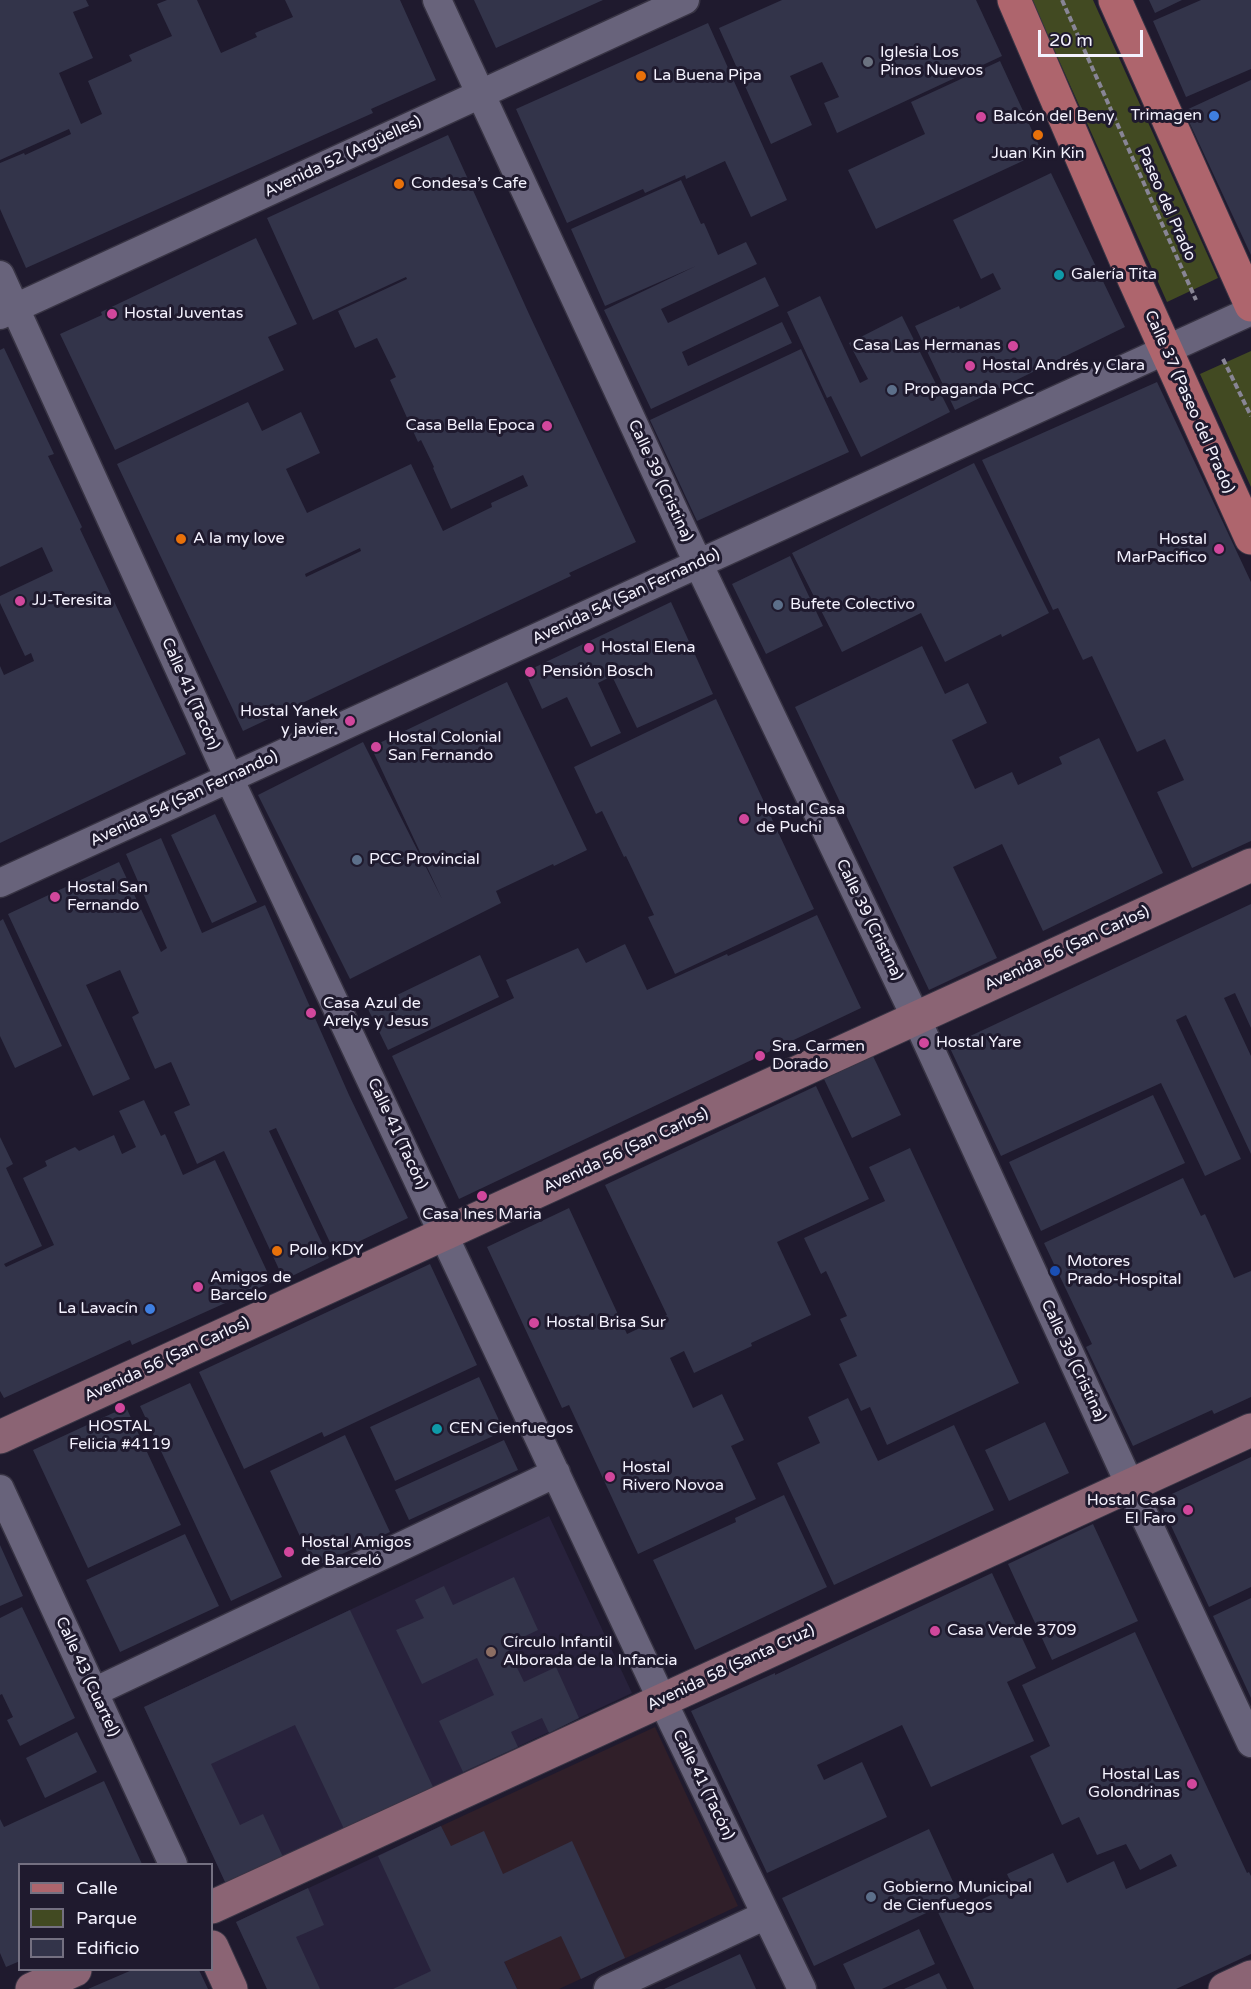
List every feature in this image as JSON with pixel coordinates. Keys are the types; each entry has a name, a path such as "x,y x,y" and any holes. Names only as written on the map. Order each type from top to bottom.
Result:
{"main road":[{"name":"Calle 37 (Paseo del Prado)","path":"1014,0 1165,350 1251,538"},
{"path":"1115,0 1251,305"},
{"name":"Avenida 56 (San Carlos)","path":"0,1437 1251,864"},
{"name":"Avenida 58 (Santa Cruz)","path":"213,1907 1251,1430"},
{"path":"213,1949 231,1989"},
{"path":"32,1989 73,1971"},
{"path":"1225,1989 1251,1977"}],"street":[{"name":"Calle 39 (Cristina)","path":"437,0 698,563 916,1018 1251,1743"},
{"name":"Avenida 52 (Argüelles)","path":"7,311 685,0"},
{"name":"Calle 41 (Tacón)","path":"0,275 7,311 662,1700 802,1989"},
{"name":"Avenida 54 (San Fernando)","path":"0,883 1251,310"},
{"path":"94,1692 556,1473"},
{"name":"Calle 43 (Cuartel)","path":"0,1489 173,1863"},
{"path":"608,1989 766,1915"}],"path":[{"name":"Paseo del Prado","path":"1062,0 1209,329 1251,416"}],"shaded area":[{"path":"549,1516 632,1693 226,1884 144,1707"},
{"path":"655,1727 738,1906 559,1989 517,1989 441,1826"},
{"path":"441,1826 517,1989 267,1989 236,1922"}],"green space":[{"path":"1032,0 1093,0 1218,278 1167,302"},
{"path":"1251,351 1251,487 1200,374"}],"building":[{"path":"0,0 86,0 89,6 73,12 93,58 59,73 81,124 102,114 88,81 132,61 129,55 172,36 157,4 167,0 197,0 221,53 257,37 255,33 293,17 285,0 400,0 436,80 371,109 373,113 26,268 0,209 0,163 24,153 25,155 71,134 69,129 0,160"},
{"path":"474,0 603,0 496,48"},
{"path":"782,0 976,0 1002,56 837,133 824,103 839,97 822,62 790,76 812,125 771,144 719,28"},
{"path":"1149,0 1182,0 1155,13"},
{"path":"1201,0 1251,0 1251,69 1186,97 1153,21"},
{"path":"708,23 787,200 751,217 725,161 686,179 685,175 645,193 643,189 567,223 516,109"},
{"path":"1000,61 1042,152 876,229 848,170 925,134 911,102"},
{"path":"1251,80 1251,255 1184,111"},
{"path":"448,135 636,542 569,573 571,576 243,731 117,464 248,402 262,431 301,412 320,453 286,469 307,513 411,464 443,531 492,507 491,503 528,486 523,475 451,509 434,467 421,440 418,442 390,380 396,377 377,338 355,348 338,311 407,279 406,277 313,320 267,218","holes":["360,548 361,551 306,577 305,574"]},
{"path":"1051,173 1125,327 955,410 915,326 959,306 960,309 1001,289 993,273 981,279 953,220"},
{"path":"681,180 718,255 746,242 757,264 661,309 668,323 765,277 779,306 682,352 688,366 782,322 792,343 651,409 604,310 696,266 605,306 571,229"},
{"path":"256,238 297,324 268,337 284,370 115,450 60,334"},
{"name":"Propaganda PCC","path":"820,296 860,383 868,379 849,343 902,316 950,412 861,457 831,396 827,398 787,312"},
{"path":"4,348 54,454 48,456 82,527 80,529 186,754 0,843 0,666 4,675 34,661 31,653 25,656 0,603 0,596 53,571 42,547 0,567 0,350"},
{"path":"801,349 849,452 697,521 650,420"},
{"path":"1157,382 1251,582 1251,841 1192,868 1157,792 1184,780 1165,739 1137,752 1092,656 1083,660 1058,608 1053,610 982,460"},
{"path":"974,463 1049,613 945,662 921,613 842,652 792,553"},
{"name":"Bufete Colectivo","path":"790,556 823,626 766,654 732,584"},
{"path":"671,602 713,694 637,728 612,676 598,683 621,733 591,747 567,697 542,709 525,672"},
{"path":"922,646 945,694 968,683 987,723 952,740 975,789 1012,772 1018,785 1062,764 1059,757 1099,738 1163,873 1043,931 1002,844 953,867 997,958 929,990 795,707"},
{"path":"507,682 587,850 496,891 501,903 350,979 258,795 363,742 442,899 371,747"},
{"path":"716,699 814,909 675,974 648,917 654,915 626,856 624,857 602,811 596,814 574,767"},
{"path":"215,814 257,902 212,923 171,835"},
{"path":"161,838 202,933 265,905 349,1095 408,1218 335,1253 276,1128 269,1131 329,1258 284,1280 224,1151 197,1164 174,1112 190,1105 171,1062 155,1069 132,1017 139,1013 120,970 86,985 130,1079 93,1096 8,914 119,862 161,952 167,948 126,854"},
{"path":"1251,904 1251,1028 1235,993 1224,998 1251,1056 1251,1154 1186,1015 1176,1020 1241,1159 1205,1176 1161,1083 1001,1156 949,1046"},
{"path":"817,915 861,1008 459,1199 392,1056 514,998 506,980 578,948 586,963 625,944 647,990"},
{"path":"3,919 62,1046 15,1068 0,1036 0,921"},
{"path":"480,955 499,997 388,1050 368,1009"},
{"path":"873,1056 901,1115 852,1138 824,1079"},
{"path":"816,1086 869,1199 777,1242 811,1315 694,1373 684,1351 670,1358 693,1408 722,1394 744,1440 731,1446 756,1499 638,1554 569,1405 562,1408 487,1247 569,1208 627,1334 667,1315 605,1185"},
{"path":"1153,1095 1185,1163 1041,1231 1009,1162"},
{"path":"144,1100 161,1136 165,1134 183,1175 215,1160 272,1282 132,1345 130,1340 4,1398 0,1391 0,1137 13,1164 6,1168 42,1246 4,1264 6,1267 54,1245 23,1178 47,1166 45,1161 75,1147 79,1151 114,1135 122,1154 136,1147 119,1111"},
{"path":"910,1148 1019,1383 887,1445 870,1407 861,1411 839,1364 857,1356 840,1319 847,1316 826,1271 821,1274 804,1238 885,1201 869,1167"},
{"path":"1183,1178 1201,1216 1205,1214 1234,1278 1251,1271 1251,1397 1214,1414 1212,1410 1133,1446 1086,1347 1092,1344 1044,1243"},
{"path":"430,1264 477,1365 324,1437 322,1432 244,1469 199,1372"},
{"name":"CEN Cienfuegos","path":"479,1377 504,1431 395,1481 370,1427"},
{"path":"190,1383 282,1577 231,1601 140,1406"},
{"path":"848,1398 878,1461 954,1425 994,1510 834,1585 777,1463 820,1443 808,1417"},
{"path":"126,1407 181,1525 88,1568 33,1450"},
{"path":"1045,1422 1069,1473 1009,1501 985,1450"},
{"path":"345,1435 390,1532 314,1567 270,1471"},
{"path":"504,1440 518,1470 409,1520 395,1490"},
{"path":"1251,1457 1251,1587 1209,1607 1159,1500"},
{"path":"784,1495 827,1587 695,1650 653,1560 736,1522 735,1518"},
{"path":"1093,1524 1138,1621 1052,1660 1008,1564"},
{"path":"185,1534 219,1606 120,1652 86,1580"},
{"path":"0,1545 23,1596 0,1606"},
{"path":"992,1573 1036,1668 1007,1682 1034,1741 931,1787 902,1725 817,1765 824,1780 862,1762 887,1817 767,1873 691,1711 775,1673 775,1675"},
{"path":"514,1577 538,1630 506,1645 524,1682 556,1667 579,1718 549,1733 542,1718 511,1732 518,1747 463,1772 439,1721 494,1695 477,1658 422,1684 396,1630 424,1618 415,1600 444,1586 453,1605"},
{"path":"1251,1598 1251,1698 1213,1616"},
{"path":"22,1607 75,1718 20,1746 7,1720 13,1717 2,1694 0,1695 0,1618"},
{"path":"350,1610 433,1787 344,1829 295,1725 211,1764 240,1825 263,1814 283,1857 226,1884 144,1707"},
{"path":"1135,1632 1247,1873 1249,1872 1251,1876 1251,1954 1176,1989 974,1989 938,1912 966,1899 968,1906 1012,1885 1007,1874 1053,1853 1067,1883 1114,1861 1126,1889 1177,1866 1171,1854 1140,1870 1126,1844 1097,1855 1079,1817 1062,1825 1030,1756 1050,1746 1022,1685"},
{"path":"77,1732 97,1772 45,1798 26,1758"},
{"path":"104,1781 142,1863 18,1863 18,1962 6,1967 0,1953 0,1819 4,1827"},
{"path":"441,1826 451,1846 484,1831 503,1874 572,1841 625,1958 581,1979 561,1936 504,1962 517,1989 393,1989 431,1971 378,1856"},
{"name":"Gobierno Municipal de Cienfuegos","path":"929,1829 960,1897 814,1966 782,1898"},
{"path":"308,1888 324,1925 296,1937 320,1989 267,1989 236,1922"},
{"path":"919,1929 935,1964 882,1989 855,1989 843,1964"},
{"path":"740,1954 756,1989 664,1989"},
{"path":"130,1971 199,1971 208,1989 88,1989"},
{"path":"939,1973 947,1989 904,1989"}],"place":[{"name":"Iglesia Los Pinos Nuevos","path":"868,62"},
{"name":"La Buena Pipa","path":"641,76"},
{"name":"Trimagen","path":"1214,116"},
{"name":"Balcón del Beny","path":"981,117"},
{"name":"Juan Kin Kin","path":"1038,135"},
{"name":"Condesa’s Cafe","path":"399,184"},
{"name":"Galería Tita","path":"1059,275"},
{"name":"Hostal Juventas","path":"112,314"},
{"name":"Casa Las Hermanas","path":"1013,346"},
{"name":"Hostal Andrés y Clara","path":"970,366"},
{"name":"Propaganda PCC","path":"892,390"},
{"name":"Casa Bella Epoca","path":"547,426"},
{"name":"A la my love","path":"181,539"},
{"name":"Hostal MarPacifico","path":"1219,549"},
{"name":"JJ-Teresita","path":"20,601"},
{"name":"Bufete Colectivo","path":"778,605"},
{"name":"Hostal Elena","path":"589,648"},
{"name":"Pensión Bosch","path":"530,672"},
{"name":"Hostal Yanek y javier.","path":"350,721"},
{"name":"Hostal Colonial San Fernando","path":"376,747"},
{"name":"Hostal Casa de Puchi","path":"744,819"},
{"name":"PCC Provincial","path":"357,860"},
{"name":"Hostal San Fernando","path":"55,897"},
{"name":"Casa Azul de Arelys y Jesus","path":"311,1013"},
{"name":"Hostal Yare","path":"924,1043"},
{"name":"Sra. Carmen Dorado","path":"760,1056"},
{"name":"Casa Ines Maria","path":"482,1196"},
{"name":"Pollo KDY","path":"277,1251"},
{"name":"Motores Prado-Hospital","path":"1055,1271"},
{"name":"Amigos de Barcelo","path":"198,1287"},
{"name":"La Lavacín","path":"150,1309"},
{"name":"Hostal Brisa Sur","path":"534,1323"},
{"name":"HOSTAL Felicia #4119","path":"120,1408"},
{"name":"CEN Cienfuegos","path":"437,1429"},
{"name":"Hostal Rivero Novoa","path":"610,1477"},
{"name":"Hostal Casa El Faro","path":"1188,1510"},
{"name":"Hostal Amigos de Barceló","path":"289,1552"},
{"name":"Casa Verde 3709","path":"935,1631"},
{"name":"Círculo Infantil Alborada de la Infancia","path":"491,1652"},
{"name":"Hostal Las Golondrinas","path":"1192,1784"},
{"name":"Gobierno Municipal de Cienfuegos","path":"871,1897"}]}
